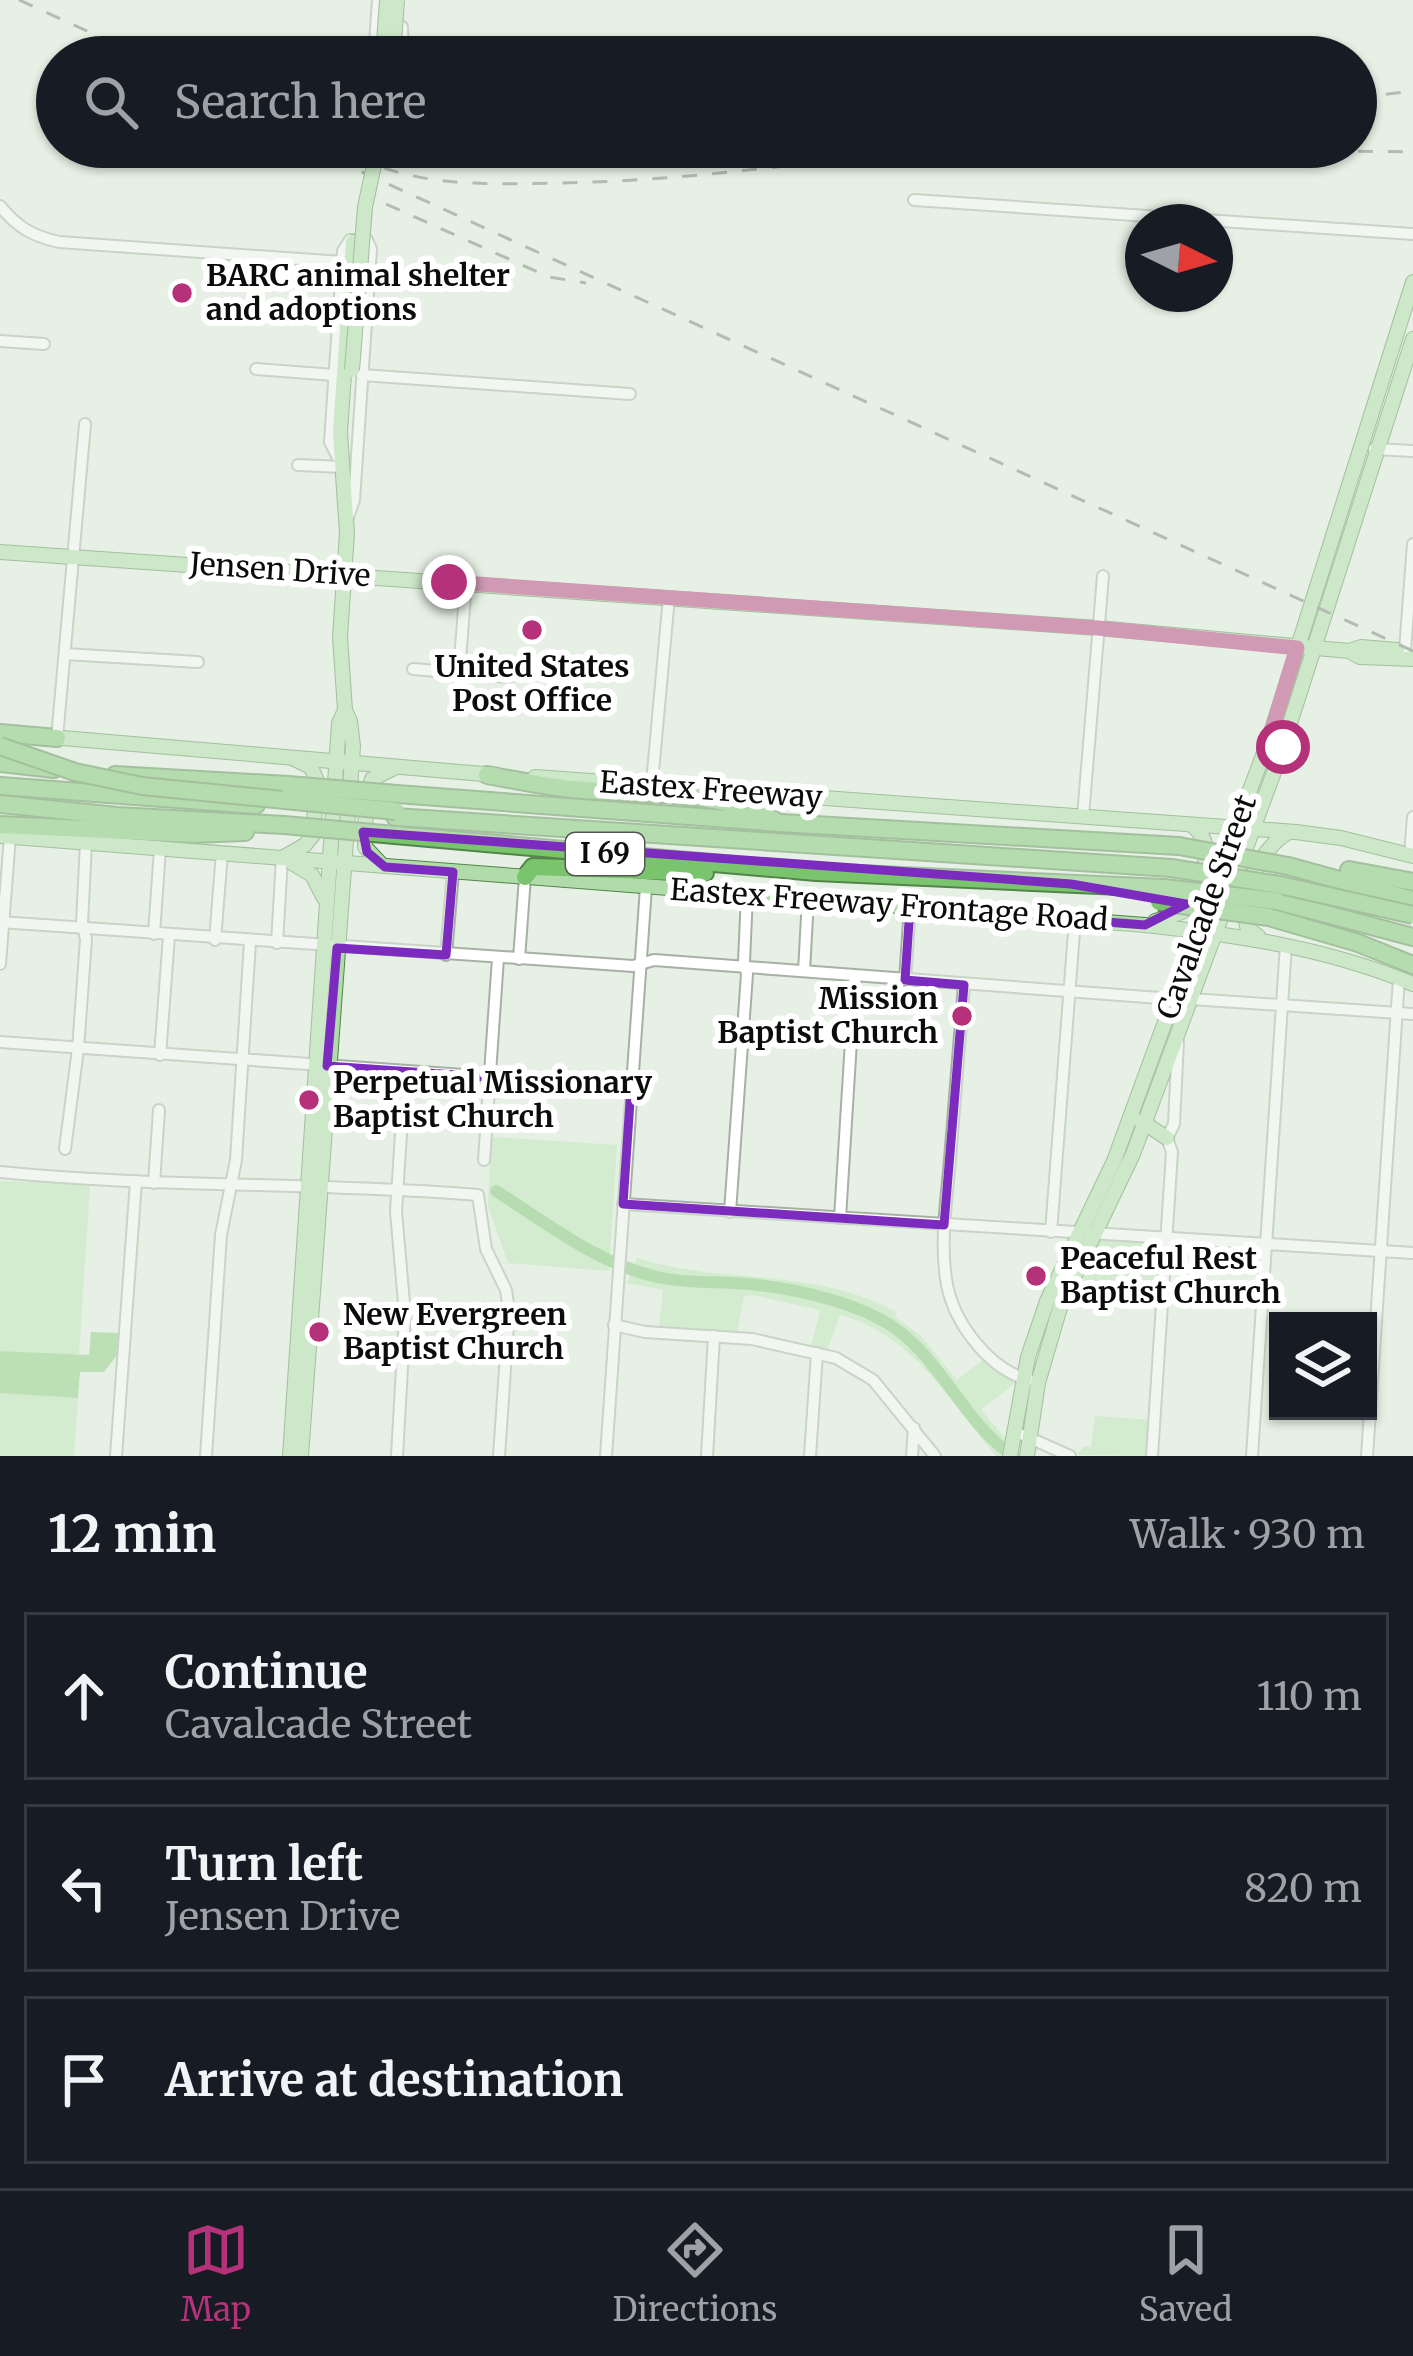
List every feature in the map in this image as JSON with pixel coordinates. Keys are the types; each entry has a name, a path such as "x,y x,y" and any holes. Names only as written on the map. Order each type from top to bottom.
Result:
{"highway":[{"path":"0,731 57,738"},
{"path":"0,746 75,772 187,793"},
{"name":"Eastex Freeway","path":"0,764 288,785 396,814"},
{"path":"488,775 566,788 704,799 751,808 780,823"},
{"name":"Eastex Freeway","path":"4,784 187,793 396,814 774,869 1071,884 1273,909 1413,937"},
{"name":"I 69","path":"4,784 280,819"},
{"name":"Eastex Freeway","path":"0,804 117,816 280,819 396,814 780,823 1179,846 1289,864 1413,900"},
{"name":"I 69","path":"396,814 1171,868 1280,885 1413,915"},
{"path":"4,833 241,833 280,819"},
{"path":"1289,864 1413,882"},
{"path":"525,877 533,867 752,875 774,869"},
{"path":"1273,909 1358,943 1408,976"}],"main road":[{"path":"382,0 383,36"},
{"path":"394,36 397,0"},
{"path":"290,1456 350,721 345,710 340,637 347,521 343,467 357,199 364,168"},
{"path":"348,372 373,168"},
{"name":"Cavalcade Street","path":"1054,1303 1093,1234 1138,1119 1179,1032 1253,829 1297,648 1413,282"},
{"name":"Cavalcade Street","path":"1028,1455 1017,1442 1076,1234 1138,1119 1173,999 1236,828 1315,649 1413,336"},
{"name":"Jensen Drive","path":"0,551 1098,628 1349,651 1360,657 1410,653"},
{"path":"57,738 488,775 652,783 1289,832 1342,838 1412,855"},
{"path":"291,757 310,767 317,781 313,835 282,858 316,880 332,918"},
{"path":"332,918 356,878 385,867 365,847 366,798 372,779 400,765"},
{"path":"1150,925 1182,912 1196,889 1208,845 1204,834 1190,824"},
{"path":"1256,939 1247,929 1244,907 1264,853 1289,832"},
{"name":"Eastex Freeway Frontage Road","path":"4,833 1150,925 1256,939 1408,976"},
{"path":"1150,925 1178,940 1186,963"},
{"path":"1203,965 1222,946 1256,939"},
{"path":"1138,1119 1167,1138"},
{"path":"301,1456 312,1186"}],"street":[{"path":"376,36 382,0"},
{"path":"377,16 402,27 402,36"},
{"path":"914,200 1413,234"},
{"path":"0,206 34,236 59,242 342,262"},
{"path":"347,521 354,500 342,262 347,241 369,242 348,372"},
{"path":"1399,323 1413,336"},
{"path":"0,341 44,344"},
{"path":"256,369 630,394"},
{"path":"57,738 85,424"},
{"path":"1358,448 1413,452"},
{"path":"298,465 343,467"},
{"path":"1410,653 1413,544"},
{"path":"1084,816 1102,576"},
{"path":"459,673 466,583"},
{"path":"652,783 669,597"},
{"path":"64,654 198,662"},
{"path":"413,669 509,677"},
{"path":"1412,855 1413,817"},
{"path":"0,964 4,833"},
{"path":"65,1149 78,1049 86,843"},
{"path":"154,934 160,849"},
{"path":"215,940 222,853"},
{"path":"277,943 282,858"},
{"path":"446,955 453,872"},
{"path":"519,959 525,877"},
{"path":"606,1456 646,887"},
{"path":"730,1212 747,894"},
{"path":"804,971 808,899"},
{"path":"905,980 910,907"},
{"path":"1051,1232 1076,919"},
{"path":"2,922 446,955 640,965 654,960 1173,999"},
{"path":"160,1054 169,936"},
{"path":"206,1456 221,1235 232,1187 250,942"},
{"path":"1252,1456 1286,945"},
{"path":"484,1160 498,958"},
{"path":"1367,1456 1397,1012 1408,976"},
{"path":"840,1218 855,977"},
{"path":"964,985 944,1225 946,1278 958,1315 993,1361 1031,1381"},
{"path":"1191,999 1413,1014"},
{"path":"1152,1456 1172,1152 1167,1138 1174,1124 1179,1032"},
{"path":"0,1042 632,1087"},
{"path":"397,1456 404,1316 395,1226 405,1072"},
{"path":"154,1183 159,1110"},
{"path":"0,1172 232,1187 478,1195 486,1250 508,1300 499,1456"},
{"path":"116,1456 136,1181"},
{"path":"622,1204 1413,1253"},
{"path":"614,1325 771,1342 862,1371 935,1456"},
{"path":"707,1456 714,1336"},
{"path":"810,1456 817,1354"},
{"path":"912,1456 914,1428"},
{"path":"1017,1442 1070,1456"}],"highlighted area":[{"path":"363,832 1071,884 1186,904 1145,925 910,907 905,980 964,985 944,1225 623,1204 631,1087 327,1066 337,948 446,955 453,872 385,867 367,852"}],"green space":[{"path":"491,1137 617,1145 609,1271 508,1263 488,1206"},
{"path":"0,1181 90,1185 79,1355 0,1351"},
{"path":"1099,1239 1159,1242 1155,1302 1072,1298"},
{"path":"637,1258 702,1272 801,1282 865,1298 896,1312 895,1317 920,1335 957,1380 987,1357 1016,1382 981,1410 1007,1440 1004,1456 996,1456 928,1372 865,1324 840,1315 827,1351 811,1347 820,1310 752,1295 744,1296 737,1332 659,1327 663,1290 627,1283"},
{"path":"91,1332 118,1333 117,1355 104,1372 80,1372 78,1398 0,1393 0,1351 89,1355"},
{"path":"0,1393 78,1398 74,1456 0,1456"},
{"path":"1095,1416 1152,1420 1150,1456 1077,1455 1084,1446 1091,1447"}],"waterway":[{"path":"496,1191 573,1241 635,1271 679,1281 799,1292 880,1319 918,1348 978,1424 1013,1456"}],"railway":[{"path":"19,0 98,36"},
{"path":"1377,95 1413,91"},
{"path":"1377,151 1413,152"},
{"path":"353,168 1413,651"},
{"path":"384,168 427,178 514,184 652,179 762,168"},
{"path":"386,204 549,277 586,283"}],"place":[{"name":"BARC animal shelter and adoptions","path":"182,293"},
{"name":"United States Post Office","path":"532,630"},
{"name":"Mission Baptist Church","path":"962,1016"},
{"name":"Perpetual Missionary Baptist Church","path":"309,1100"},
{"name":"Peaceful Rest Baptist Church","path":"1036,1276"},
{"name":"New Evergreen Baptist Church","path":"319,1332"}],"route":[{"path":"449,582 1098,628 1297,648 1268,742 1283,747"}]}
